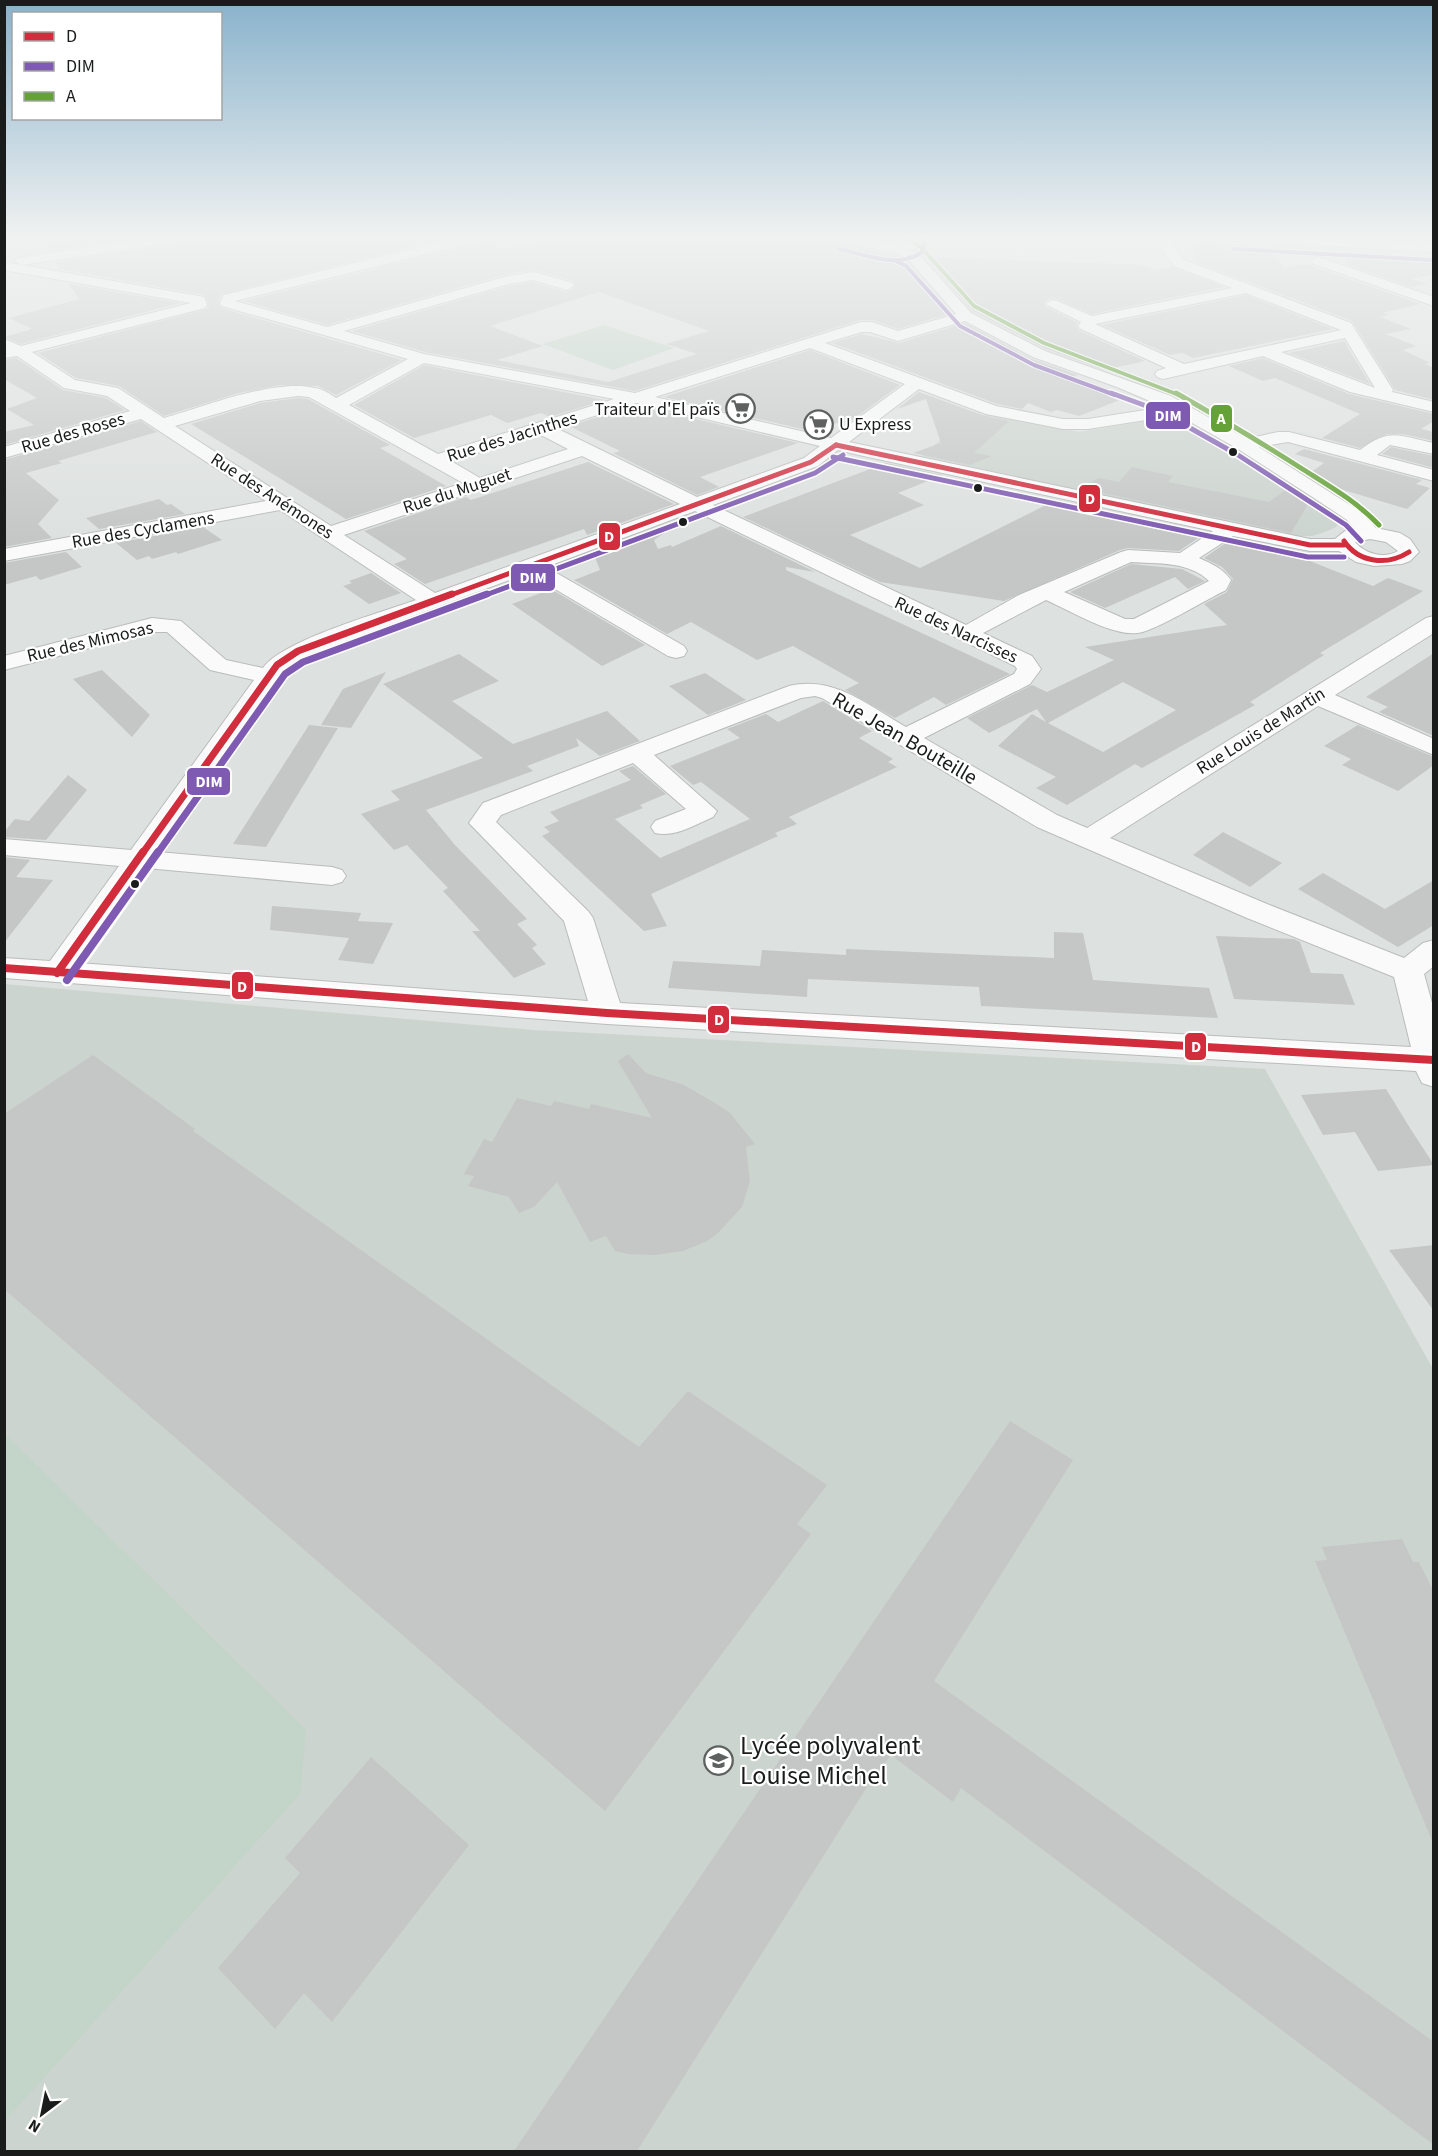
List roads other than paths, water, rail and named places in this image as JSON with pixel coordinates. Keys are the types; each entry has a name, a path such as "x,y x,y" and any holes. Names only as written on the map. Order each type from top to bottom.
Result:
{"street":[{"path":"10,350 63,338"},
{"path":"346,338 422,358 636,398 836,445 1230,529 1311,545 1344,544 1354,553 1373,559 1416,558 1404,544 1389,537 1370,533 1352,535 1344,541 1344,544"},
{"name":"Rue des Jacinthes","path":"437,460 827,338"},
{"path":"843,354 871,339 883,338"},
{"path":"1008,338 1039,354 1123,382 1182,409 1244,445 1354,516 1370,533"},
{"path":"1111,338 1183,370"},
{"path":"1123,382 1326,338"},
{"path":"1353,338 1388,393"},
{"path":"810,343 992,410 1063,424 1088,424 1182,409"},
{"name":"Rue des Anémones","path":"10,350 70,384 112,392 432,601"},
{"path":"1266,352 1340,381 1434,407"},
{"path":"336,405 422,358"},
{"path":"1340,381 1376,374"},
{"path":"57,973 277,665 298,651 811,462 916,383"},
{"path":"162,424 290,390 314,392 478,484"},
{"name":"Rue des Roses","path":"4,453 142,413"},
{"name":"Rue des Narcisses","path":"542,428 883,595 967,633 1024,662 1029,669 1022,679 906,737"},
{"path":"1244,445 1278,437 1290,437 1363,457 1430,471"},
{"path":"1363,457 1382,442 1390,440 1434,449"},
{"name":"Rue du Muguet","path":"330,533 583,450"},
{"name":"Rue des Cyclamens","path":"4,555 282,504"},
{"path":"1184,559 1230,529"},
{"path":"967,633 1047,592 1128,556 1184,559 1210,571 1220,580 1218,585 1138,626 1121,625 1047,592"},
{"path":"530,566 676,651"},
{"name":"Rue Louis de Martin","path":"1089,839 1434,623"},
{"name":"Rue des Mimosas","path":"4,663 152,625 173,626 218,664 267,676"},
{"name":"Rue Jean Bouteille","path":"607,1013 578,918 482,823 492,810 797,691 815,689 830,693 1047,821 1257,911 1408,971"},
{"path":"1316,696 1434,748"},
{"path":"636,753 704,811 665,827"},
{"path":"4,847 332,876"},
{"path":"4,968 607,1013 1433,1065 1408,971 1434,950"}],"place":[{"name":"Traiteur d'El païs","path":"741,409"},
{"name":"U Express","path":"818,424"},
{"name":"Lycée polyvalent Louise Michel","path":"719,1760"}]}
